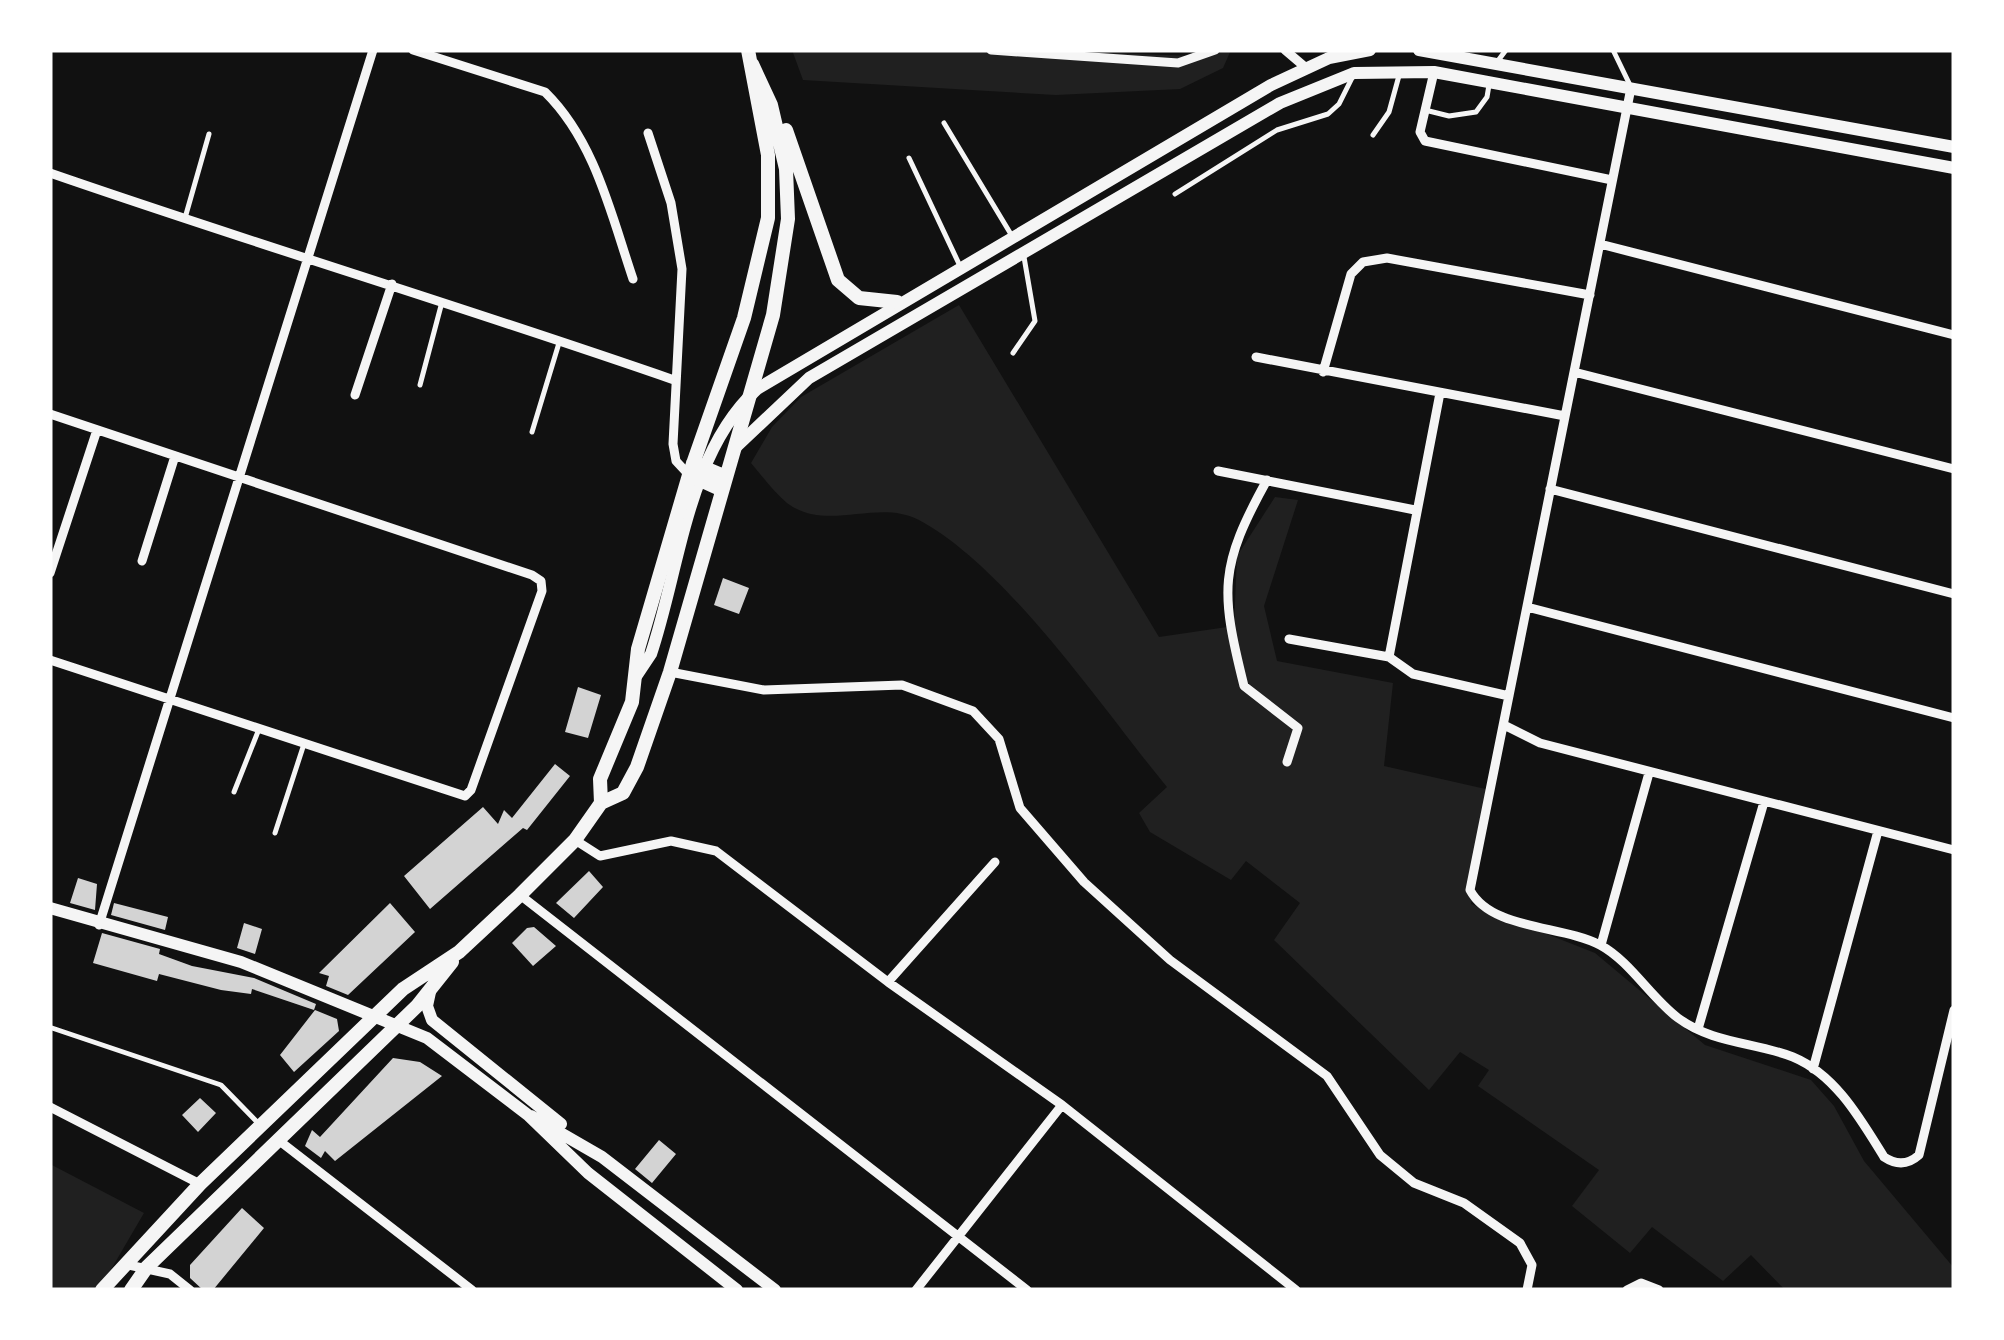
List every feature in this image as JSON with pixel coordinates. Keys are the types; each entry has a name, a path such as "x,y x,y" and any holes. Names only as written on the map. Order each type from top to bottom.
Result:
{"main road":[{"path":"637,674 651,654 660,628 712,453 737,408 807,356 1305,67 1328,54 1370,50"},
{"path":"1418,50 1501,56 1631,88 1954,147"},
{"path":"750,57 772,86 838,280 859,298 897,302"},
{"path":"102,1290 122,1263 200,1184 403,990 459,952 520,896 575,840 600,803 623,792 637,768 670,672 736,448 772,315 788,220 786,169 772,105 750,57"},
{"path":"600,803 600,779 622,736 637,674 638,648 691,469 744,318 768,218 768,155 750,57"},
{"path":"1305,67 1319,86"},
{"path":"736,448 777,403 809,378 1280,104 1354,73 1400,69 1434,72 1954,168"},
{"path":"1736,127 1740,108"},
{"path":"691,469 724,483"},
{"path":"50,908 99,925 242,962 436,1044 524,1111 588,1174"},
{"path":"132,1290 147,1268 430,991 459,952"},
{"path":"430,991 427,1006 432,1020 774,1290"},
{"path":"386,1036 411,1038 454,1062 588,1174 737,1290"},
{"path":"524,1111 602,1156"}],"street":[{"path":"99,925 372,50"},
{"path":"413,50 545,92 561,107 590,158 633,279"},
{"path":"991,50 1178,62 1215,50"},
{"path":"1285,50 1305,67"},
{"path":"1434,72 1420,132 1425,141 1594,176 1612,185"},
{"path":"1631,88 1470,890 1486,909 1601,945 1678,1018 1698,1029 1792,1057 1813,1069 1846,1099 1884,1158 1902,1164 1919,1155 1954,1010"},
{"path":"648,133 671,203 682,268 684,306 674,380 673,451 691,469"},
{"path":"50,174 306,261 443,300 674,380"},
{"path":"1600,244 1954,335"},
{"path":"1323,372 1351,274 1370,260 1386,258 1590,295"},
{"path":"355,395 392,284"},
{"path":"1256,357 1565,416"},
{"path":"1574,372 1954,468"},
{"path":"1389,656 1440,393"},
{"path":"50,414 541,581 542,592 478,772 465,796 50,660"},
{"path":"50,573 97,430"},
{"path":"142,560 175,456"},
{"path":"1218,471 1415,510"},
{"path":"1267,480 1231,552 1227,596 1244,686 1298,728 1286,762"},
{"path":"1550,490 1954,594"},
{"path":"1526,606 1954,718"},
{"path":"1289,638 1389,656 1414,674 1509,696"},
{"path":"670,672 764,690 902,685 972,712 999,739 1014,794 1029,820 1084,882 1170,960 1327,1076 1380,1155 1414,1183 1464,1203 1520,1243 1532,1265 1527,1290"},
{"path":"1504,725 1540,742 1954,850"},
{"path":"1601,945 1649,772"},
{"path":"1698,1029 1764,802"},
{"path":"1813,1069 1878,831"},
{"path":"575,840 600,856 671,842 716,850 888,982 1062,1105 1296,1290"},
{"path":"888,982 995,862"},
{"path":"520,896 1027,1290"},
{"path":"916,1290 1062,1105"},
{"path":"50,1108 200,1184"},
{"path":"277,1139 472,1290"},
{"path":"122,1263 170,1274 190,1290"},
{"path":"1627,1290 1642,1283 1658,1290"}],"lane":[{"path":"1614,50 1631,88"},
{"path":"1373,134 1390,112 1400,69"},
{"path":"1175,194 1277,130 1328,114 1339,104 1354,73"},
{"path":"1425,110 1449,116 1476,112 1487,97 1490,82"},
{"path":"944,123 1012,236"},
{"path":"185,220 208,134"},
{"path":"909,158 960,266"},
{"path":"1013,354 1035,320 1024,254"},
{"path":"420,385 443,300"},
{"path":"532,432 560,340"},
{"path":"234,792 259,729"},
{"path":"274,833 304,744"},
{"path":"52,1028 221,1085 261,1126"}],"shaded area":[{"path":"792,50 1024,50 1194,56 1231,50 1223,68 1180,89 1056,95 803,80"},
{"path":"959,305 1159,637 1234,626 1237,556 1275,497 1298,500 1264,606 1277,661 1393,683 1384,766 1490,790 1471,904 1595,953 1705,1045 1811,1080 1834,1106 1864,1161 1954,1268 1954,1290 1785,1290 1751,1255 1723,1281 1652,1227 1630,1253 1572,1206 1599,1170 1478,1086 1489,1070 1460,1052 1429,1090 1274,940 1300,903 1246,861 1231,880 1150,832 1139,813 1167,787 1052,642 986,571 953,542 903,514 819,515 802,511 782,499 751,463 772,427 801,397"},
{"path":"50,1164 144,1213 99,1290 50,1290"}],"building":[{"path":"723,578 749,588 739,614 714,605"},
{"path":"578,687 601,695 588,738 565,732"},
{"path":"555,764 570,776 527,830 523,828 430,909 404,876 483,807 498,824 504,810 512,818"},
{"path":"589,871 603,887 574,918 556,903"},
{"path":"78,878 97,884 95,910 70,903"},
{"path":"114,903 168,917 165,930 111,915"},
{"path":"390,903 415,932 348,995 326,986 329,976 319,973"},
{"path":"244,923 262,929 255,954 237,948"},
{"path":"534,927 556,946 533,966 512,943 527,928"},
{"path":"102,933 160,949 159,954 192,966 254,978 316,1004 314,1010 252,989 251,994 221,990 159,974 157,981 93,963"},
{"path":"315,1010 337,1019 339,1031 294,1072 280,1055"},
{"path":"393,1058 420,1062 442,1076 335,1161 325,1151 321,1158 305,1146 312,1130 320,1137"},
{"path":"200,1098 216,1113 198,1132 182,1115"},
{"path":"659,1140 676,1154 652,1183 635,1169"},
{"path":"242,1208 264,1228 213,1290 203,1290 190,1278 190,1265"}]}
